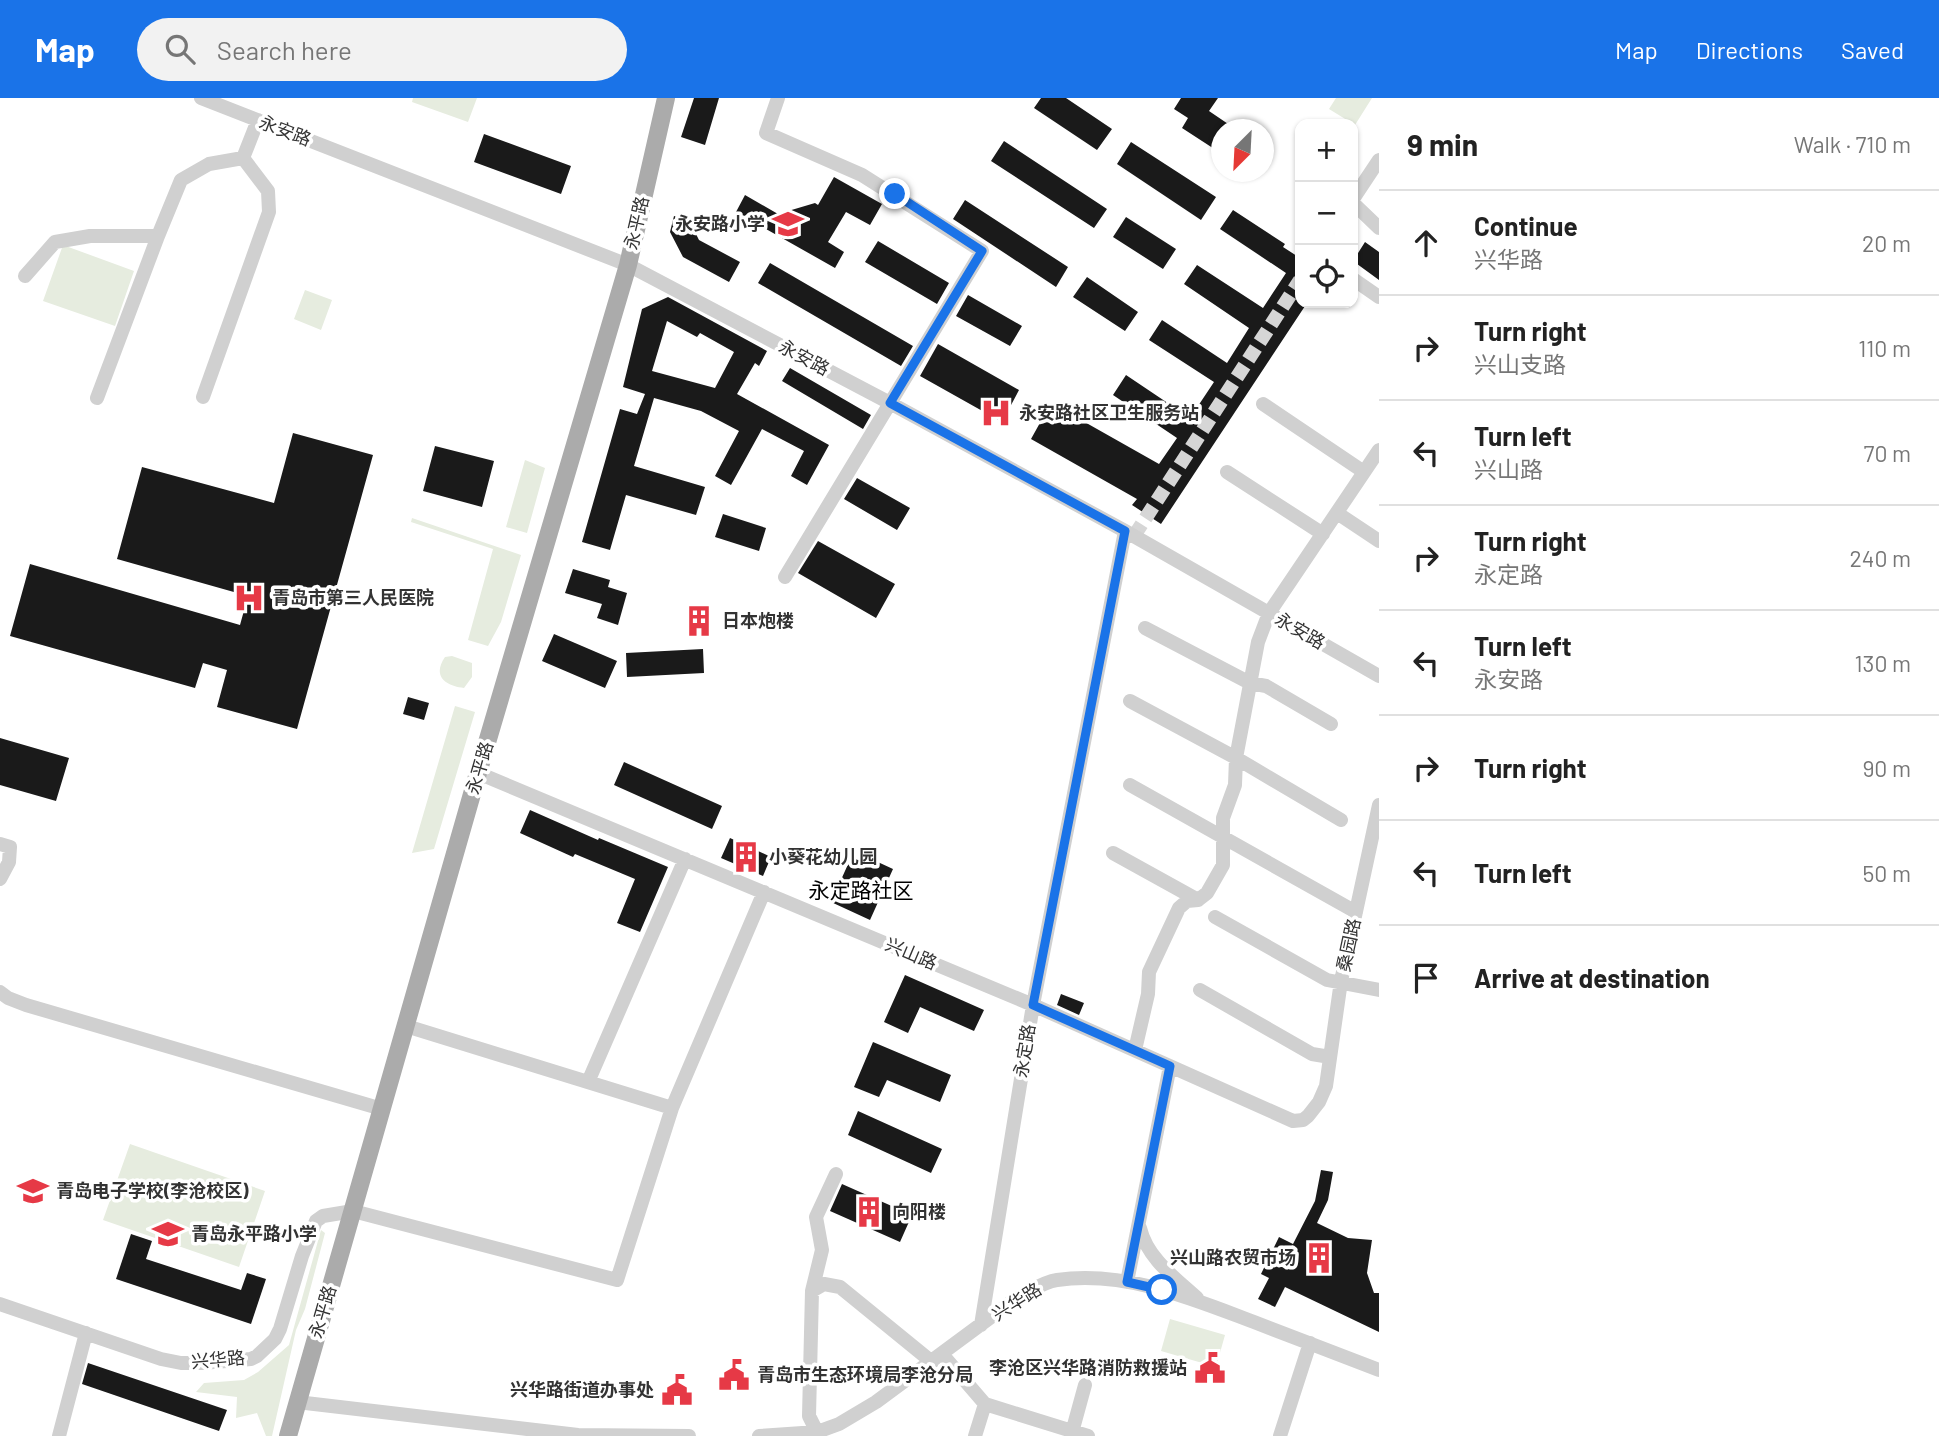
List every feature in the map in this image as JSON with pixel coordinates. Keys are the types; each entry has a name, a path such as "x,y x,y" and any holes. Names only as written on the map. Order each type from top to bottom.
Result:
{"main road":[{"name":"永平路","path":"288,1436 478,773 628,265 666,98"}],"street":[{"name":"永安路","path":"201,98 628,265 1125,531 1379,677"},
{"path":"778,98 766,133 862,175 982,251 785,577"},
{"path":"243,158 258,120"},
{"path":"97,398 181,180 209,164 243,158"},
{"path":"203,397 269,212 268,191 243,158"},
{"path":"1358,193 1379,160"},
{"path":"1358,206 1379,228"},
{"path":"25,276 55,242 90,236 158,236"},
{"path":"1358,282 1379,297"},
{"path":"1263,404 1364,472"},
{"path":"1135,1050 1148,993 1149,972 1179,908 1187,901 1198,900 1208,894 1223,865 1223,818 1235,785 1236,758 1258,642 1269,613 1379,450"},
{"path":"1227,472 1323,534"},
{"path":"1337,513 1379,541"},
{"name":"永定路","path":"981,1325 1033,1005 1125,531"},
{"path":"1145,628 1250,683 1266,686 1331,724"},
{"path":"1130,701 1236,758 1341,820"},
{"name":"兴山路","path":"478,773 1033,1005 1293,1121 1308,1116 1319,1102 1326,1086"},
{"path":"1130,786 1356,912"},
{"name":"桑园路","path":"1326,1086 1341,981 1379,805"},
{"path":"0,844 10,848 9,862 0,879"},
{"path":"1113,853 1198,900"},
{"path":"588,1082 685,859"},
{"path":"352,1211 617,1280 673,1108 764,892"},
{"path":"1215,917 1327,980 1379,990"},
{"path":"1200,990 1312,1054 1330,1057"},
{"path":"0,992 26,1005 382,1109"},
{"path":"406,1026 673,1108"},
{"path":"1127,1282 1170,1066"},
{"path":"816,1434 808,1416 812,1291 822,1250 816,1217 835,1174"},
{"name":"兴华路","path":"0,1304 161,1359 181,1363 251,1359 278,1334 302,1256 316,1221 323,1216 352,1211"},
{"path":"1139,1225 1150,1252 1200,1302"},
{"name":"兴华路","path":"759,1436 816,1434 839,1424 876,1402 1018,1297 1043,1284 1058,1280 1127,1282 1200,1302 1379,1370"},
{"path":"812,1291 824,1284 840,1287 937,1358 985,1404 1071,1434 1088,1436"},
{"path":"59,1436 86,1333"},
{"path":"1280,1436 1310,1343"},
{"path":"1071,1434 1085,1385"},
{"path":"297,1402 578,1435 689,1436"},
{"path":"975,1436 985,1404"}],"shaded area":[{"path":"413,98 477,98 468,122 412,102"},
{"path":"1336,98 1372,98 1358,120 1345,119 1329,109"},
{"path":"63,245 134,271 115,326 43,301"},
{"path":"305,290 332,300 321,330 294,319"},
{"path":"525,460 545,468 527,533 506,527"},
{"path":"412,518 521,555 501,622 488,646 468,640 493,549 411,522"},
{"path":"452,656 472,663 472,677 464,688 451,685 440,675 445,657"},
{"path":"455,706 475,712 434,849 412,853"},
{"path":"130,1144 265,1191 239,1267 103,1220"},
{"path":"321,1230 325,1233 305,1309 296,1330 272,1436 266,1436 257,1413 236,1418 237,1397 196,1392 204,1383 244,1380 258,1372 289,1345"},
{"path":"1170,1319 1225,1335 1216,1367 1161,1351"}],"building":[{"path":"694,98 719,98 705,145 681,137"},
{"path":"1041,98 1066,98 1112,129 1097,150 1034,108"},
{"path":"1181,98 1218,98 1209,111 1221,119 1211,119 1211,147 1182,128 1188,118 1174,109"},
{"path":"484,134 571,166 561,194 474,162"},
{"path":"1004,141 1107,209 1094,228 991,161"},
{"path":"1131,142 1216,197 1201,220 1117,164"},
{"path":"834,177 882,204 870,225 846,212 828,242 844,252 835,268 736,212 745,195 778,214 815,203 818,205"},
{"path":"965,200 1068,267 1056,287 953,219"},
{"path":"1233,210 1285,244 1283,247 1295,255 1295,308 1304,308 1161,524 1132,505 1137,499 1031,439 1051,403 1159,464 1177,438 1113,395 1126,375 1190,418 1214,382 1149,340 1162,320 1227,363 1249,328 1184,284 1197,265 1263,308 1286,273 1220,229"},
{"path":"674,216 694,221 693,228 699,240 740,262 729,282 683,257 670,232"},
{"path":"1126,217 1176,249 1163,269 1113,237"},
{"path":"878,241 949,283 937,304 865,262"},
{"path":"1365,242 1379,252 1379,280 1358,265 1358,253"},
{"path":"770,263 913,346 901,366 758,283"},
{"path":"1087,277 1138,312 1125,331 1073,297"},
{"path":"968,295 1022,326 1010,346 956,316"},
{"path":"668,297 767,351 759,366 755,363 737,394 829,445 807,485 791,476 804,451 762,429 731,485 715,476 739,431 701,411 654,398 634,466 705,487 696,515 626,495 610,550 582,542 620,409 637,414 645,394 623,387 642,309","holes":["667,321 697,337 700,333 734,352 715,388 652,371"]},
{"path":"938,344 1019,390 1002,422 920,376"},
{"path":"790,368 871,415 863,429 782,381"},
{"path":"293,433 373,455 297,729 217,707 227,670 203,663 195,688 10,636 30,564 240,625 248,596 117,559 142,467 274,503"},
{"path":"435,446 494,461 482,507 423,491"},
{"path":"857,478 910,508 897,530 844,499"},
{"path":"723,514 766,528 759,551 715,537"},
{"path":"818,541 895,584 876,618 798,573"},
{"path":"573,569 610,580 608,587 627,593 618,625 597,618 602,604 565,593"},
{"name":"日本炮楼","path":"699,613 705,616 708,622 705,628 699,631 693,628 690,622 693,616"},
{"path":"554,634 617,661 605,688 542,661"},
{"path":"703,649 704,673 627,677 626,653"},
{"path":"408,697 429,703 424,720 403,714"},
{"path":"0,738 69,758 56,801 0,785"},
{"path":"624,762 722,806 712,829 614,785"},
{"path":"530,810 668,867 640,932 617,923 635,879 575,854 573,857 520,833"},
{"name":"小葵花幼儿园","path":"730,838 771,857 763,876 721,858"},
{"path":"854,851 893,869 870,920 831,902"},
{"path":"905,975 984,1010 974,1031 920,1007 908,1033 884,1022"},
{"path":"1061,994 1084,1003 1079,1015 1057,1005"},
{"path":"873,1042 951,1075 940,1102 887,1080 879,1097 854,1087"},
{"path":"858,1111 942,1149 931,1173 848,1135"},
{"name":"兴山路农贸市场","path":"1321,1170 1333,1172 1328,1200 1317,1223 1348,1238 1372,1240 1367,1273 1374,1293 1379,1293 1379,1332 1285,1287 1275,1307 1258,1299 1269,1278 1261,1274 1279,1237 1293,1244 1315,1201"},
{"name":"向阳楼","path":"842,1184 912,1215 900,1242 830,1211"},
{"path":"131,1234 152,1241 146,1259 241,1290 247,1273 266,1279 251,1324 116,1279"},
{"path":"88,1363 227,1410 219,1431 82,1384"}],"tunnel":[{"path":"1134,536 1295,288"}],"place":[{"name":"永安路小学","path":"788,224"},
{"name":"永安路社区卫生服务站","path":"996,413"},
{"name":"青岛市第三人民医院","path":"249,598"},
{"name":"日本炮楼","path":"699,621"},
{"name":"小葵花幼儿园","path":"746,857"},
{"name":"青岛电子学校(李沧校区)","path":"33,1191"},
{"name":"向阳楼","path":"869,1212"},
{"name":"青岛永平路小学","path":"168,1234"},
{"name":"兴山路农贸市场","path":"1319,1258"},
{"name":"李沧区兴华路消防救援站","path":"1210,1368"},
{"name":"青岛市生态环境局李沧分局","path":"734,1375"},
{"name":"兴华路街道办事处","path":"677,1390"}],"district":[{"name":"永定路社区","path":"861,891"}],"route":[{"path":"895,194 982,251 890,403 1125,531 1033,1005 1170,1066 1127,1282 1162,1290"}]}
